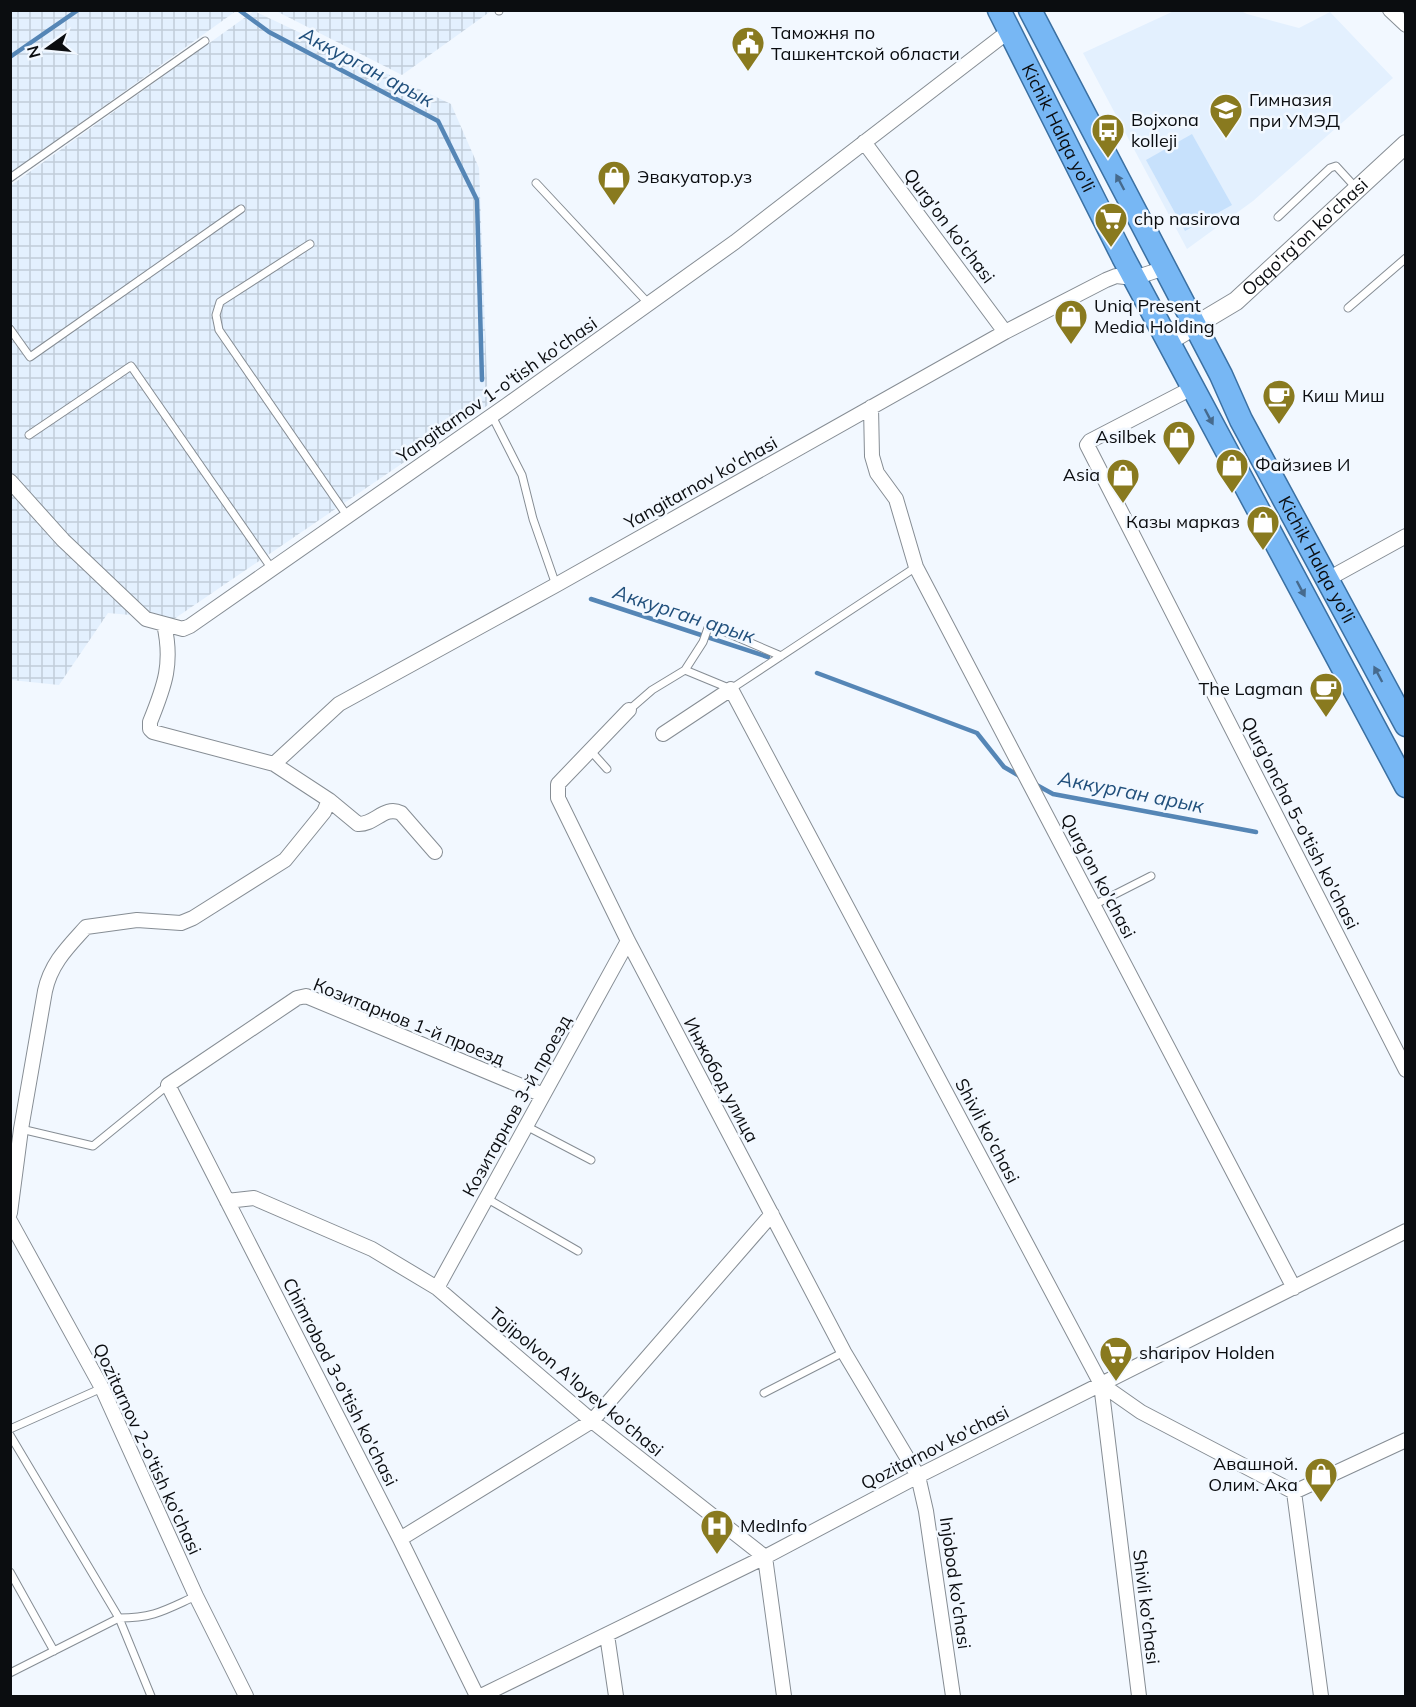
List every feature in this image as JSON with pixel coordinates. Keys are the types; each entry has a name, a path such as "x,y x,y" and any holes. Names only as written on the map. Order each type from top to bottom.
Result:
{"highway":[{"name":"Kichik Halqa yo'li","path":"999,10 1134,278 1406,786"},
{"name":"Kichik Halqa yo'li","path":"1030,10 1196,327 1241,420 1406,725"}],"main road":[{"name":"Oqqo'rg'on ko'chasi","path":"1169,341 1196,327 1236,301 1406,144"}],"street":[{"path":"1390,10 1406,25"},
{"name":"Yangitarnov 1-o'tish ko'chasi","path":"10,481 63,540 146,619 183,629 190,627 492,416 735,242 1010,31"},
{"name":"Qurg'on ko'chasi","path":"864,142 1005,332"},
{"name":"Yangitarnov ko'chasi","path":"274,764 339,704 556,585 1005,332 1106,280 1116,276 1134,278 1164,267"},
{"name":"Qurg'oncha 5-o'tish ko'chasi","path":"1194,387 1090,441 1087,445 1406,1070"},
{"name":"Qurg'on ko'chasi","path":"871,407 872,456 877,473 896,499 916,567 1294,1288"},
{"path":"1328,579 1406,536"},
{"path":"164,624 170,650 150,729 153,732 274,764 329,800 358,825 367,824 390,810 395,810 401,813 435,852"},
{"path":"663,734 731,689"},
{"name":"Shivli ko'chasi","path":"731,689 1101,1384 1139,1696"},
{"name":"Инжобод улица","path":"629,710 558,784 558,798 628,941 843,1352 918,1476"},
{"path":"10,1213 16,1129 49,973 62,954 86,927 137,920 181,923 193,918 280,864 294,851 324,812 329,800"},
{"name":"Козитарнов 3-й проезд","path":"437,1288 628,941"},
{"name":"Козитарнов 1-й проезд","path":"168,1085 297,998 306,996 543,1095"},
{"name":"Chimrobod 3-o'tish ko'chasi","path":"168,1085 479,1696"},
{"name":"Tojipolvon A'loyev ko'chasi","path":"227,1201 254,1198 372,1250 437,1288 592,1421 765,1557"},
{"path":"400,1539 592,1421 772,1214"},
{"name":"Qozitarnov 2-o'tish ko'chasi","path":"10,1221 102,1388 196,1596 246,1696"},
{"name":"Qozitarnov ko'chasi","path":"479,1696 765,1557 918,1476 1406,1231"},
{"path":"1101,1384 1141,1412 1294,1492"},
{"path":"1294,1492 1406,1440"},
{"name":"Injobod ko'chasi","path":"918,1476 926,1511 953,1696"},
{"path":"1294,1492 1321,1696"},
{"path":"765,1557 784,1696"},
{"path":"607,1635 616,1696"}],"lane":[{"path":"10,178 205,40"},
{"path":"1278,217 1330,168 1336,166 1357,189"},
{"path":"536,183 649,304"},
{"path":"10,329 30,357 241,209"},
{"path":"310,244 220,302 216,315 219,330 348,517"},
{"path":"1348,308 1406,258"},
{"path":"29,435 131,366 272,569"},
{"path":"492,416 522,475 533,519 556,585"},
{"path":"685,670 731,689 916,567"},
{"path":"629,710 652,690 685,670 703,642 709,625 780,656"},
{"path":"590,750 607,769"},
{"path":"1094,906 1151,876"},
{"name":"Козитарнов 1-й проезд","path":"16,1129 93,1146 168,1085"},
{"path":"526,1126 591,1160"},
{"path":"486,1198 578,1251"},
{"path":"764,1393 843,1352"},
{"path":"10,1429 102,1388"},
{"path":"10,1435 119,1618 151,1696"},
{"path":"10,1572 54,1651"},
{"path":"10,1673 119,1618 141,1618 154,1615 196,1596"}],"shaded area":[{"path":"11,10 236,10 236,11 11,173"},
{"path":"254,11 451,104 479,168 488,405 174,619 108,613 59,685 11,680 10,186"},
{"path":"276,11 491,11 402,75"},
{"name":"Гимназия при УМЭД","path":"1174,11 1241,11 1299,28 1330,12 1393,78 1253,201 1187,249 1083,53"},
{"path":"1192,134 1232,205 1185,231 1146,160"}],"waterway":[{"name":"Аккурган арык","path":"10,57 78,10"},
{"name":"Аккурган арык","path":"239,10 269,32 438,121 477,200 482,380"},
{"name":"Аккурган арык","path":"591,599 768,657"},
{"name":"Аккурган арык","path":"817,673 977,733 1004,767 1021,777"},
{"name":"Аккурган арык","path":"1033,783 1053,794 1256,832"}],"place":[{"name":"Таможня по Ташкентской области","path":"748,72"},
{"name":"Гимназия при УМЭД","path":"1226,139"},
{"name":"Bojxona kolleji","path":"1108,159"},
{"name":"Эвакуатор.уз","path":"614,206"},
{"name":"chp nasirova","path":"1111,248"},
{"name":"Uniq Present Media Holding","path":"1071,345"},
{"name":"Киш Миш","path":"1279,425"},
{"name":"Asilbek","path":"1179,466"},
{"name":"Файзиев И","path":"1232,494"},
{"name":"Asia","path":"1123,504"},
{"name":"Казы марказ","path":"1263,551"},
{"name":"The Lagman","path":"1326,718"},
{"name":"sharipov Holden","path":"1116,1382"},
{"name":"Авашной. Олим. Ака","path":"1321,1503"},
{"name":"MedInfo","path":"717,1555"}]}
